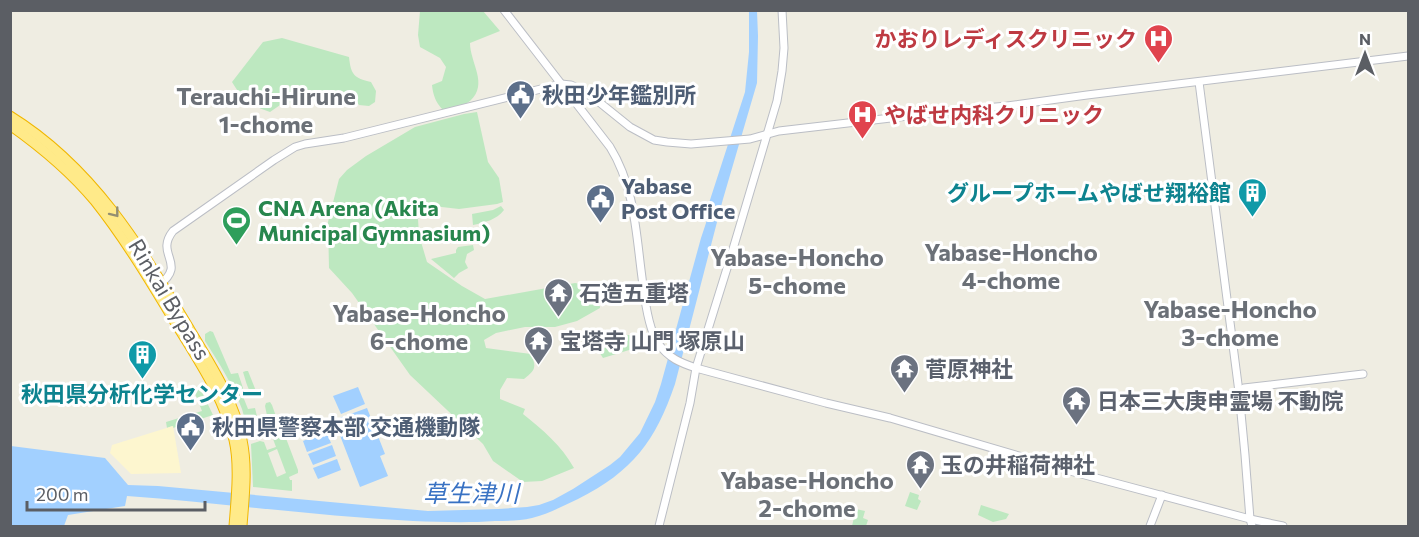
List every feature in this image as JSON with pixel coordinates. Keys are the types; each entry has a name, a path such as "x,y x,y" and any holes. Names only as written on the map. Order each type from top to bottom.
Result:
{"highway":[{"name":"Rinkai Bypass","path":"10,116 48,144 102,196 125,225 158,286"},
{"name":"Rinkai Bypass","path":"10,125 41,148 94,201 158,286 213,368 231,404 242,442 245,463 240,488 239,511 242,526"},
{"name":"Rinkai Bypass","path":"234,526 239,511"}],"street":[{"path":"504,10 610,147 623,171 631,195 646,307 658,342 672,358 682,364 890,418 1070,471 1162,495 1250,524 1283,526"},
{"path":"659,526 690,403 693,367 735,245 777,101 782,71 784,28 782,10"},
{"path":"158,286 172,272 167,244 173,231 295,147 354,135 561,84 583,91 630,127 656,140 691,144 748,139 779,131 1007,106 1408,57"},
{"path":"1199,82 1239,392 1250,524"},
{"path":"1239,392 1244,388 1363,374"},
{"path":"1150,526 1162,495"}],"green space":[{"path":"420,11 483,11 500,31 470,43 478,88 467,103 443,110 437,102 432,85 442,81 446,67 440,58 420,47 418,35"},
{"path":"282,38 349,57 354,75 371,82 376,91 375,102 369,106 359,105 354,98 342,91 331,99 283,103 270,112 248,102 232,82 263,42"},
{"path":"477,112 488,162 499,178 503,202 459,209 433,206 418,219 419,235 427,262 485,299 575,283 592,286 599,295 600,308 577,321 555,327 525,327 496,333 484,340 486,348 531,354 534,363 533,371 524,379 507,378 500,390 500,399 525,409 523,414 557,445 574,468 542,481 523,482 493,461 483,444 410,375 352,293 329,268 328,222 339,179 347,170 415,127"},
{"path":"501,206 504,210 498,216 473,225 472,214"},
{"path":"473,245 474,250 467,254 465,262 468,268 454,278 431,259 456,253 458,247"},
{"path":"213,332 231,374 238,373 248,409 255,408 260,429 259,432 249,437 238,400 205,341 205,334"},
{"path":"622,335 635,335 639,347 603,358 598,350 603,349"},
{"path":"248,371 257,398 251,394 243,372"},
{"path":"193,385 200,388 213,415 167,428 166,422 202,411 194,391 191,392 189,387"},
{"path":"270,402 279,425 273,427 269,425 265,406"},
{"path":"284,433 298,470 298,473 289,477 292,480 292,491 253,487 251,444 264,442 267,450 276,447 274,436","holes":["277,449 286,473 277,477 268,453"]},
{"path":"910,492 919,495 918,499 921,501 917,510 905,506"},
{"path":"981,505 1009,514 1006,519 993,522 978,515"},
{"path":"856,509 865,511 863,518 868,520 866,526 852,526"}],"sand":[{"path":"173,426 181,473 131,474 110,453 112,445"}],"water":[{"path":"749,11 757,11 757,83 723,199 675,384 650,438 628,466 614,477 555,510 518,520 454,522 377,519 127,496 125,506 68,515 64,526 11,526 11,446 105,458 128,485 428,511 539,505 573,489 610,465 620,457 640,433 661,384 706,223 709,203 745,92 749,52"},
{"path":"358,387 365,404 341,414 333,396"},
{"path":"367,408 385,454 380,456 388,476 360,487 334,420"},
{"path":"326,431 331,443 307,452 303,441"},
{"path":"332,445 336,456 313,465 308,454"},
{"path":"337,459 341,470 318,479 313,468"}],"place":[{"name":"かおりレディスクリニック","path":"1158,64"},
{"name":"秋田少年鑑別所","path":"521,120"},
{"name":"やばせ内科クリニック","path":"863,140"},
{"name":"グループホームやばせ翔裕館","path":"1252,218"},
{"name":"Yabase Post Office","path":"600,224"},
{"name":"CNA Arena (Akita Municipal Gymnasium)","path":"237,246"},
{"name":"石造五重塔","path":"558,318"},
{"name":"宝塔寺 山門 塚原山","path":"539,366"},
{"name":"秋田県分析化学センター","path":"142,380"},
{"name":"菅原神社","path":"904,394"},
{"name":"日本三大庚申霊場 不動院","path":"1076,426"},
{"name":"秋田県警察本部 交通機動隊","path":"191,452"},
{"name":"玉の井稲荷神社","path":"920,490"}],"district":[{"name":"Terauchi-Hirune 1-chome","path":"266,109"},
{"name":"Yabase-Honcho 4-chome","path":"1011,265"},
{"name":"Yabase-Honcho 5-chome","path":"797,270"},
{"name":"Yabase-Honcho 3-chome","path":"1230,322"},
{"name":"Yabase-Honcho 6-chome","path":"419,326"},
{"name":"Yabase-Honcho 2-chome","path":"807,493"}],"water label":[{"name":"草生津川","path":"471,492"}]}
